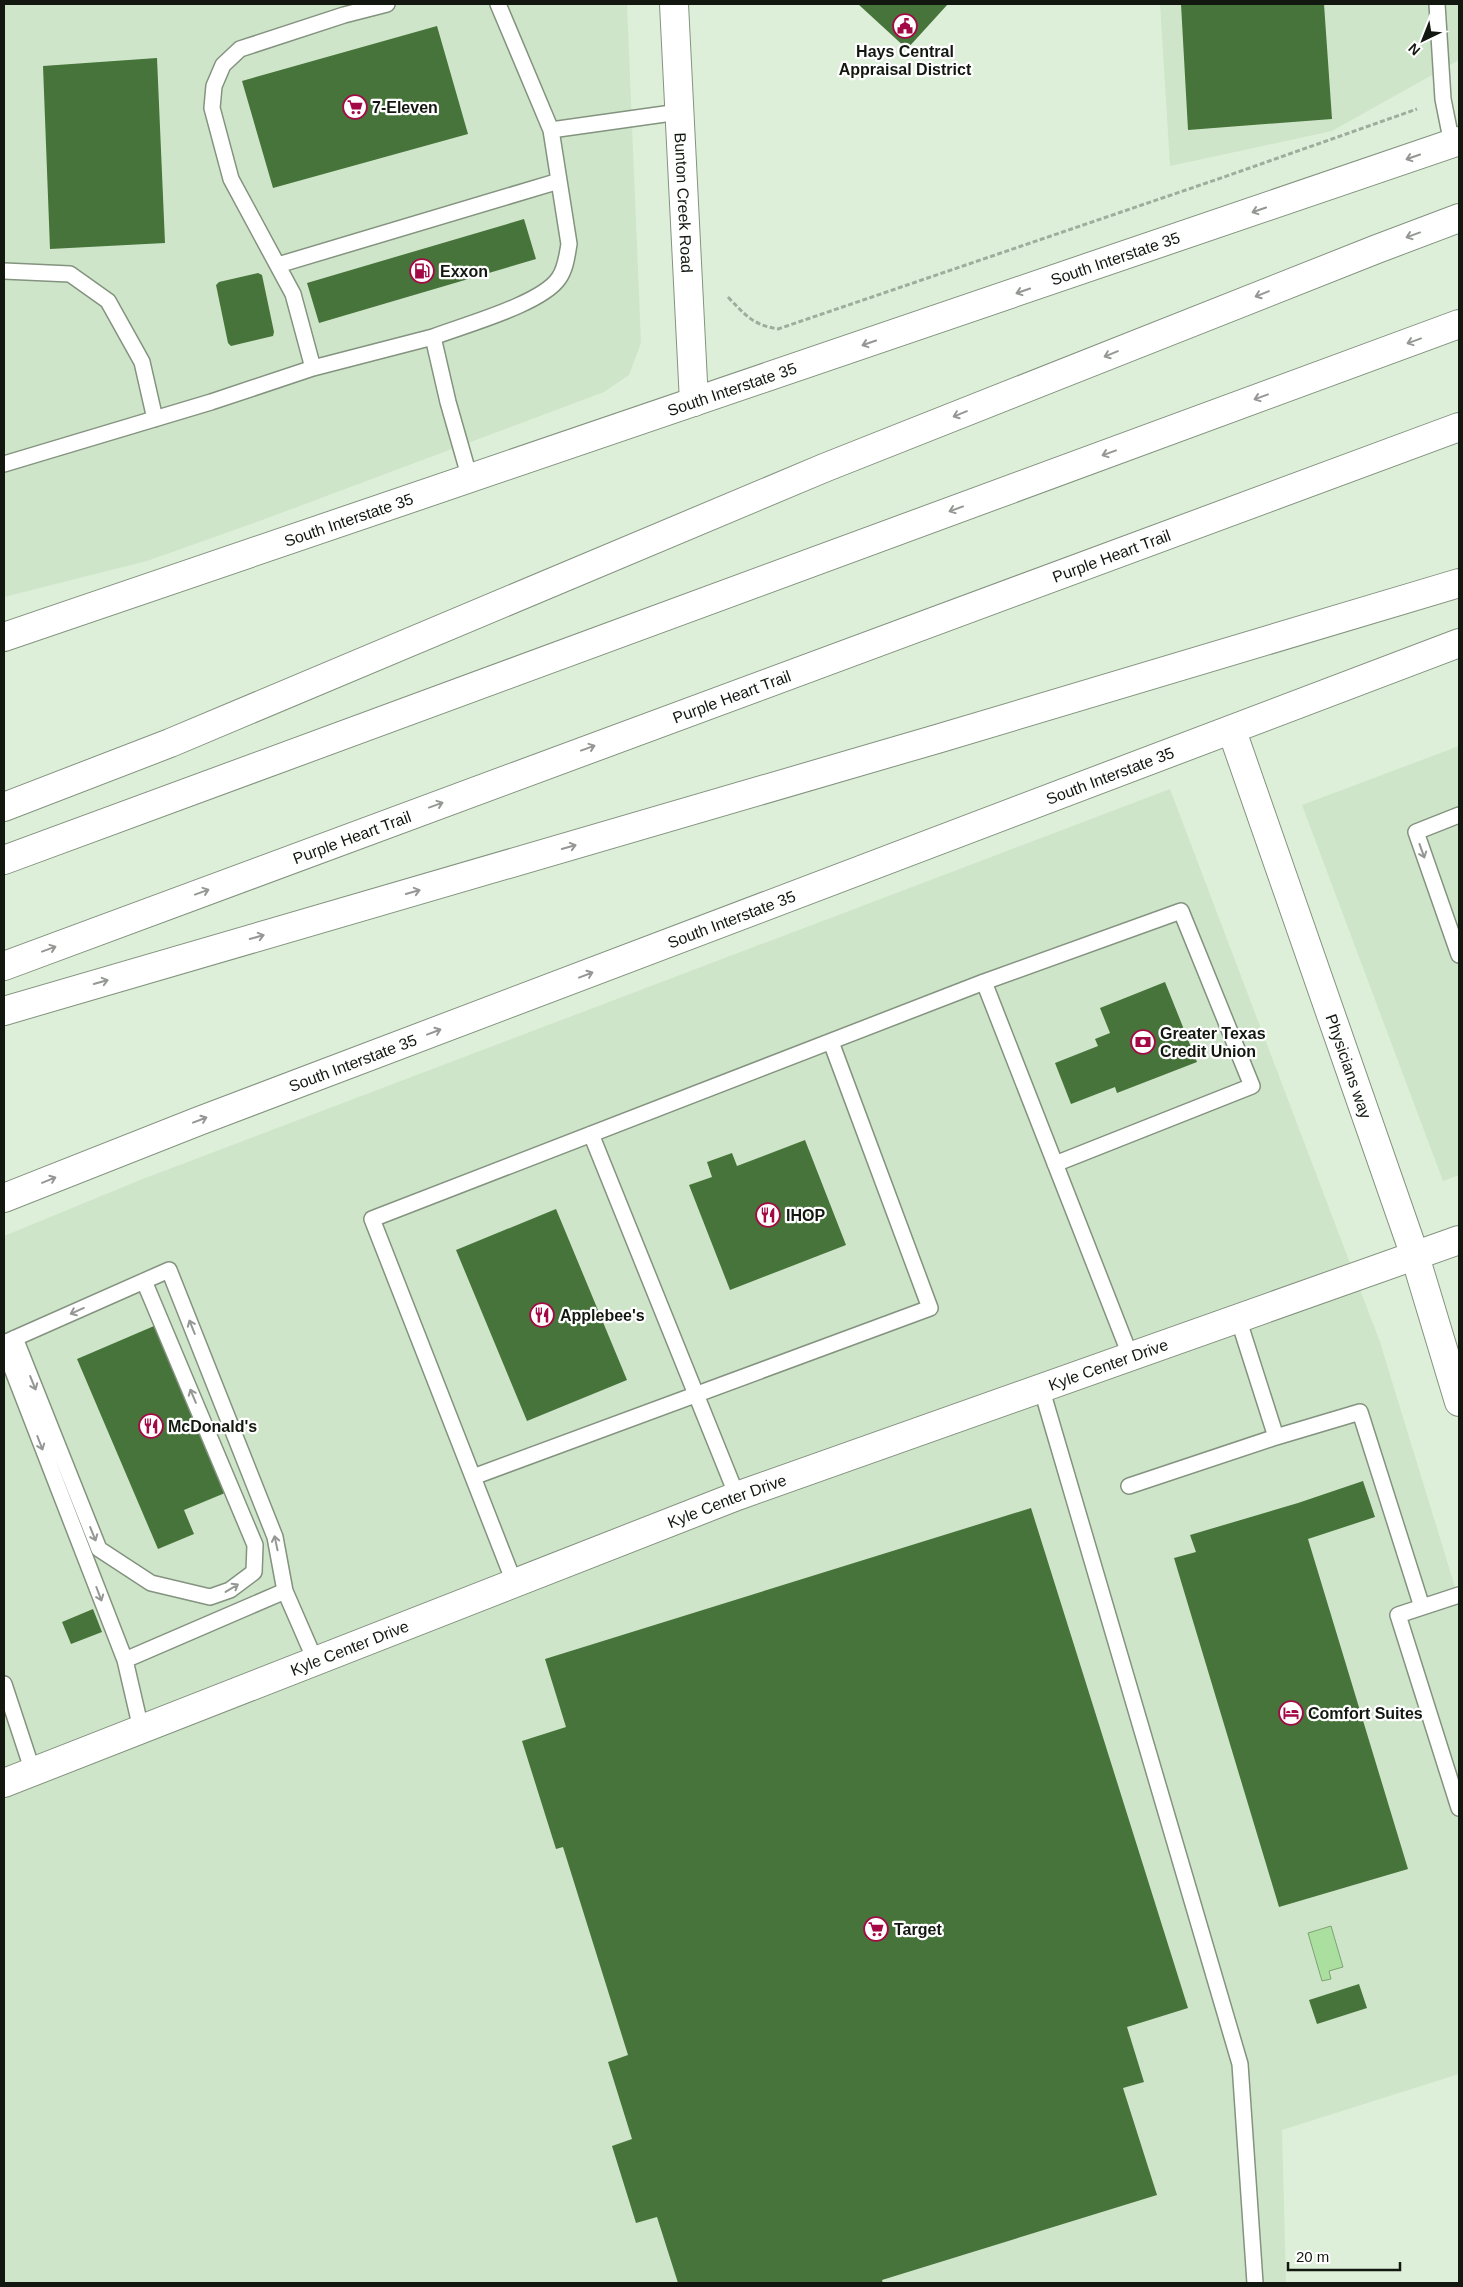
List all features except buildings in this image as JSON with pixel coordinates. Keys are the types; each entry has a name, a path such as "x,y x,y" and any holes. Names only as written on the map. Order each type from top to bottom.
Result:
{"main road":[{"name":"Bunton Creek Road","path":"674,4 694,402"},
{"name":"South Interstate 35","path":"4,637 1455,143"},
{"path":"4,807 170,743 833,464 1376,248 1459,218"},
{"path":"4,860 1459,324"},
{"name":"Purple Heart Trail","path":"4,966 1459,428"},
{"path":"4,1010 890,753 1459,583"},
{"name":"South Interstate 35","path":"4,1198 199,1121 1459,644"},
{"name":"Physicians way","path":"1232,731 1415,1256 1459,1402"},
{"name":"Kyle Center Drive","path":"4,1783 737,1496 1459,1240"}],"lane":[{"path":"313,368 293,294 246,210 231,179 212,108 214,86 223,65 240,49 344,15 387,4"},
{"path":"4,464 155,419 313,368 433,337 532,300 547,291 559,278 566,261 569,244 551,130 498,4"},
{"path":"1437,4 1443,99 1455,143"},
{"path":"551,130 679,112"},
{"path":"278,265 559,182"},
{"path":"4,272 70,274 108,301 142,362 155,419"},
{"path":"433,337 448,402 470,478"},
{"path":"1459,815 1416,832 1459,955"},
{"path":"514,1582 372,1219 984,982 1182,910 1252,1086 1055,1164"},
{"path":"984,982 1130,1356"},
{"path":"473,1477 930,1308 831,1042"},
{"path":"592,1134 737,1496"},
{"path":"7,1343 169,1270 275,1537 285,1591 315,1660"},
{"path":"7,1343 99,1549 150,1583 210,1597 230,1590 254,1572 255,1545 144,1281"},
{"path":"1238,1318 1276,1437"},
{"path":"7,1343 125,1660 141,1729"},
{"path":"1041,1387 1240,2064 1255,2283"},
{"path":"1129,1486 1276,1437 1360,1412 1422,1607"},
{"path":"125,1660 285,1591"},
{"path":"1459,1595 1398,1615 1459,1808"},
{"path":"4,1684 33,1772"}],"path":[{"path":"728,297 746,317 762,326 778,329 1224,178 1443,99"}],"shaded area":[{"path":"4,4 627,4 641,343 629,375 604,392 265,519 147,561 4,597"},
{"path":"1160,4 1459,4 1459,60 1332,131 1170,166"},
{"path":"1459,746 1459,1175 1443,1181 1302,805"},
{"path":"1170,789 1380,1342 1459,1600 1459,2074 1282,2130 1286,2283 4,2283 4,1236 140,1180"},
{"path":"1331,1926 1343,1967 1329,1971 1331,1979 1322,1981 1308,1933"}],"place":[{"name":"Hays Central Appraisal District","path":"905,26"},
{"name":"7-Eleven","path":"355,107"},
{"name":"Exxon","path":"422,271"},
{"name":"Greater Texas Credit Union","path":"1143,1042"},
{"name":"IHOP","path":"768,1215"},
{"name":"Applebee's","path":"542,1315"},
{"name":"McDonald's","path":"151,1426"},
{"name":"Comfort Suites","path":"1291,1713"},
{"name":"Target","path":"876,1929"}]}
